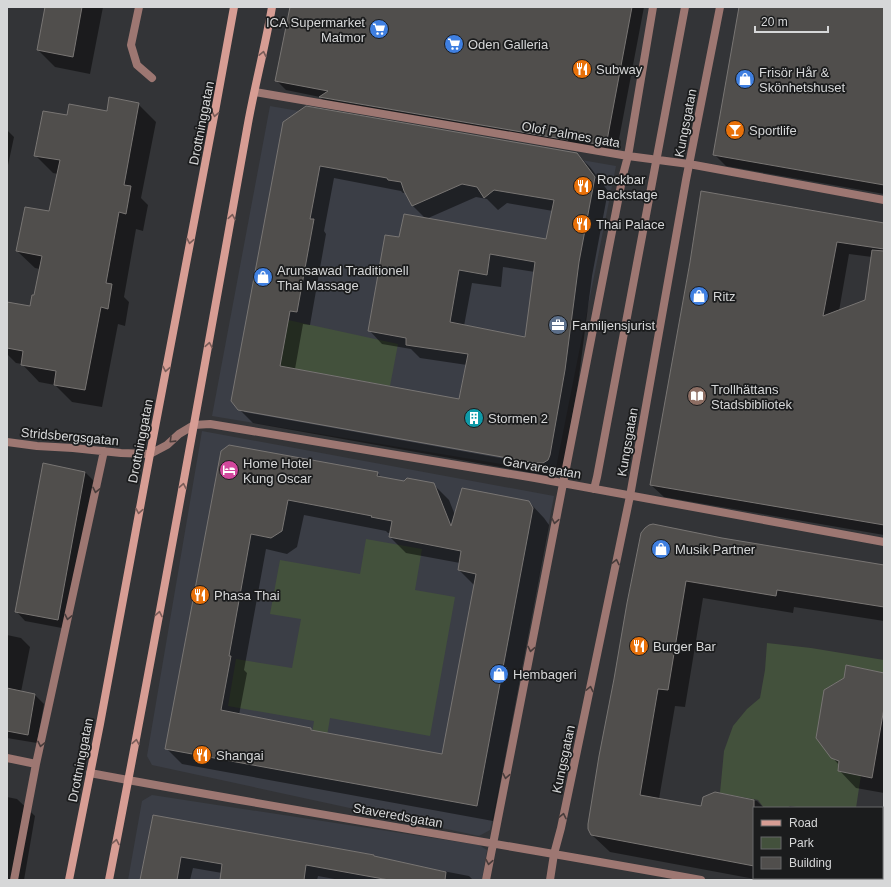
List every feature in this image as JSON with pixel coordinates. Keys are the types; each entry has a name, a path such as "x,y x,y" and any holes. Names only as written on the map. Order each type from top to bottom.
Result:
{"street":[{"path":"139,7 131,45 136,65 152,78"},
{"name":"Drottninggatan","path":"69,880 234,7"},
{"path":"109,880 129,780 247,128 266,43 272,7"},
{"path":"486,880 623,175 628,156 653,7"},
{"name":"Kungsgatan","path":"594,489 598,477 685,7"},
{"name":"Kungsgatan","path":"550,880 554,854 561,828 630,496 720,7"},
{"name":"Olof Palmes gata","path":"255,92 628,156 690,164 884,200"},
{"name":"Garvaregatan","path":"194,425 210,424 238,428 563,483 884,542"},
{"path":"150,454 167,445 179,434 194,425"},
{"name":"Stridsbergsgatan","path":"7,442 37,446 150,454"},
{"path":"14,880 36,764 104,451"},
{"path":"7,758 36,764"},
{"name":"Staveredsgatan","path":"90,773 492,844 589,859 701,880"}],"shaded area":[{"path":"270,106 616,166 555,473 212,416"},
{"path":"202,431 554,496 490,830 479,836 152,765 147,756"},
{"path":"152,795 479,845 487,850 482,880 128,880 142,801"}],"green space":[{"path":"288,320 398,344 390,386 280,366"},
{"path":"366,539 422,549 415,590 455,597 430,736 330,718 326,742 311,740 314,721 228,706 236,659 292,668 301,619 270,614 280,560 360,574"},
{"path":"767,643 811,648 884,660 884,673 846,665 843,686 835,683 824,691 816,738 830,750 830,757 839,761 838,771 861,775 856,807 763,807 758,800 720,793 724,751 733,726 747,709 760,698 765,670"}],"building":[{"path":"45,7 82,7 73,57 37,50"},
{"name":"Oden Galleria","path":"290,7 632,7 606,146 319,97 328,91 275,81"},
{"path":"739,7 884,7 884,185 713,155"},
{"path":"109,97 139,103 124,185 131,186 126,214 119,212 106,283 112,284 108,309 101,307 85,390 54,385 56,371 21,365 23,351 7,348 7,302 30,306 32,295 34,295 42,256 16,251 25,207 49,211 60,160 34,156 43,111 67,115 69,104 107,111"},
{"path":"306,106 577,153 595,177 579,262 565,370 548,460 543,463 536,463 238,410 231,401 283,122","holes":["320,166 387,178 388,180 401,182 412,206 462,184 477,187 484,198 494,190 554,200 546,239 404,214 399,237 385,235 368,331 406,338 406,345 468,354 459,399 280,366 290,311 297,312 314,219 310,219","490,254 535,262 525,337 450,322 459,270 487,275"]},
{"path":"701,191 884,223 884,249 837,242 823,316 865,300 872,250 884,251 884,525 650,485 690,262"},
{"path":"229,445 378,472 377,476 404,481 407,478 434,483 451,526 462,488 529,501 533,508 477,806 165,749 221,451","holes":["288,500 372,516 371,517 392,521 389,537 461,551 458,570 476,574 442,754 311,730 311,728 221,710 251,534 271,538 282,531"]},
{"path":"43,463 85,472 58,620 15,612"},
{"path":"653,524 722,538 884,565 884,607 777,590 776,596 686,581 668,690 658,689 640,795 701,806 703,797 715,792 754,800 753,866 591,835 588,829 599,756 641,533 649,525"},
{"path":"846,665 884,673 884,708 872,778 838,771 839,761 831,758 816,738 824,690 844,678"},
{"path":"7,688 35,694 28,735 7,731"},
{"path":"153,815 374,855 446,872 445,880 389,880 306,865 304,880 220,880 222,864 181,857 177,880 140,880"}],"place":[{"name":"ICA Supermarket Matmor","path":"379,29"},
{"name":"Oden Galleria","path":"454,44"},
{"name":"Subway","path":"582,69"},
{"name":"Frisör Hår & Skönhetshuset","path":"745,79"},
{"name":"Sportlife","path":"735,130"},
{"name":"Rockbar Backstage","path":"583,186"},
{"name":"Thai Palace","path":"582,224"},
{"name":"Arunsawad Traditionell Thai Massage","path":"263,277"},
{"name":"Ritz","path":"699,296"},
{"name":"Familjensjurist","path":"558,325"},
{"name":"Trollhättans Stadsbibliotek","path":"697,396"},
{"name":"Stormen 2","path":"474,418"},
{"name":"Home Hotel Kung Oscar","path":"229,470"},
{"name":"Musik Partner","path":"661,549"},
{"name":"Phasa Thai","path":"200,595"},
{"name":"Burger Bar","path":"639,646"},
{"name":"Hembageri","path":"499,674"},
{"name":"Shangai","path":"202,755"}]}
